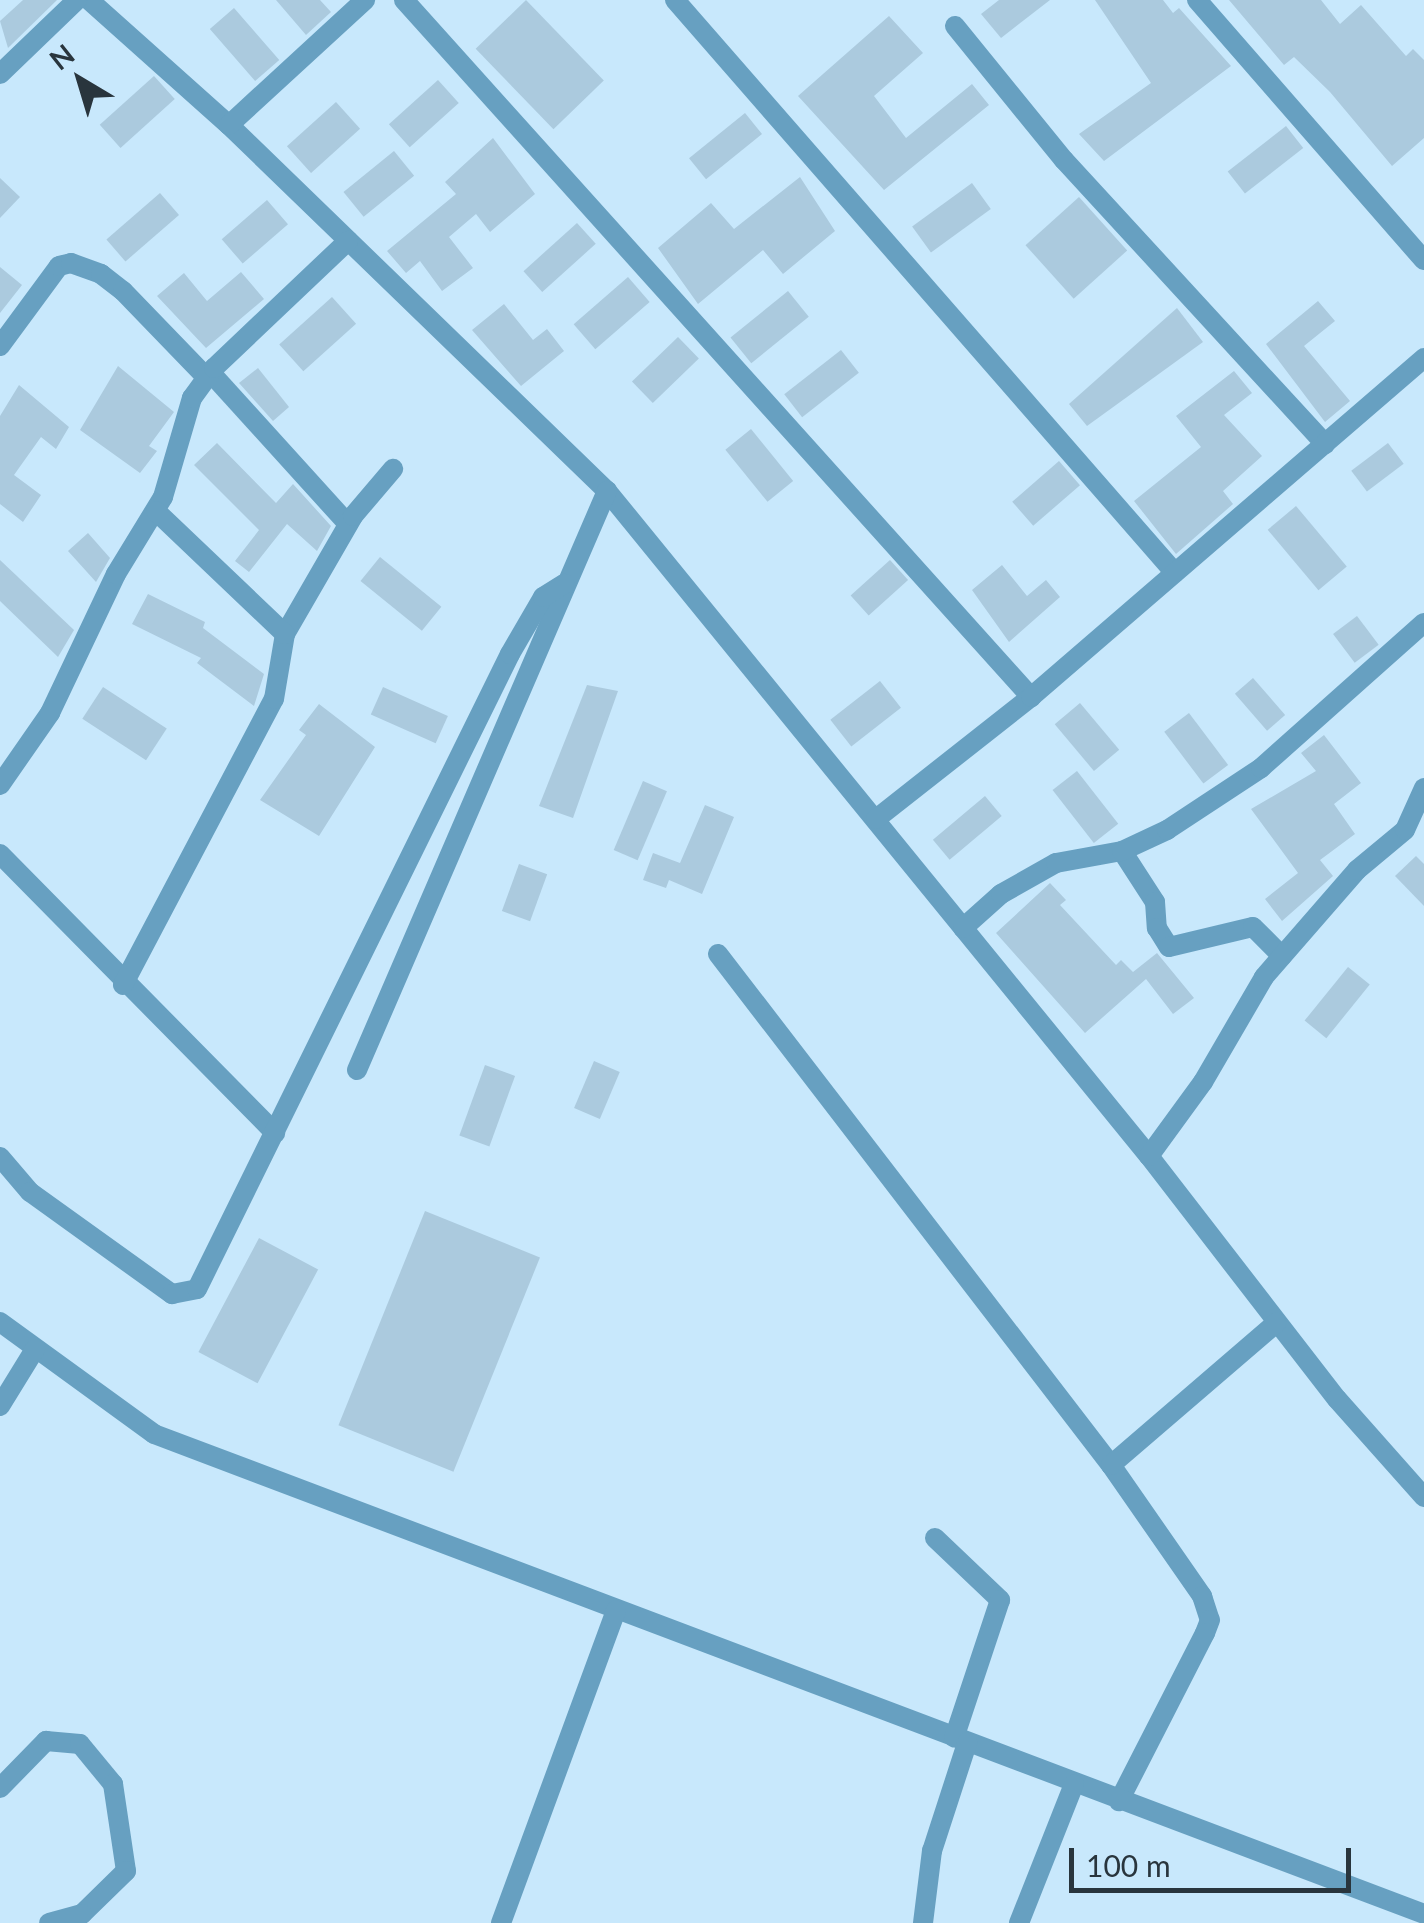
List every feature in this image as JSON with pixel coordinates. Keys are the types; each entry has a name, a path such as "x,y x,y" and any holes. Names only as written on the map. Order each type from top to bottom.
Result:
{"street":[{"path":"0,74 76,0"},
{"path":"89,0 229,125 607,491 1149,1156 1276,1323 1424,1498"},
{"path":"229,125 365,0"},
{"path":"404,0 1031,697"},
{"path":"675,0 1175,574"},
{"path":"1198,0 1424,260"},
{"path":"955,26 1064,160 1325,444"},
{"path":"0,784 50,713 116,574 156,511 192,398 209,376 348,242"},
{"path":"0,346 59,266 71,263 101,274 209,376 348,524"},
{"path":"876,819 1031,697 1424,358"},
{"path":"123,984 274,698 285,634 348,524 392,469"},
{"path":"357,1070 607,491"},
{"path":"156,511 285,634"},
{"path":"0,1157 30,1192 179,1298 197,1289 510,654 543,598 564,584"},
{"path":"963,928 1001,894 1056,862 1122,851 1167,830 1260,768 1424,623"},
{"path":"1149,1156 1203,1082 1242,1006 1357,870 1405,830 1424,788"},
{"path":"1122,851 1155,902 1156,928 1169,946 1253,927 1282,956"},
{"path":"0,854 123,984 275,1133"},
{"path":"718,954 1111,1465 1202,1596 1210,1620 1119,1801"},
{"path":"0,1322 154,1434 1424,1914"},
{"path":"1111,1465 1276,1323"},
{"path":"0,1406 35,1349"},
{"path":"923,1923 932,1851 1000,1600 935,1538"},
{"path":"500,1923 616,1610"},
{"path":"0,1788 46,1741 80,1744 113,1784 126,1871 82,1914 49,1923"},
{"path":"1019,1923 1074,1784"}],"building":[{"path":"23,0 57,0 8,48 0,21"},
{"path":"276,0 320,0 331,12 306,35"},
{"path":"526,0 604,81 553,129 476,49"},
{"path":"999,0 1050,0 1001,38 981,14"},
{"path":"1095,0 1163,0 1173,13 1179,8 1231,66 1104,161 1079,134 1151,83"},
{"path":"1229,0 1321,0 1340,24 1361,5 1406,56 1413,49 1424,60 1424,138 1392,166 1330,92 1294,57 1284,65"},
{"path":"234,8 279,60 255,81 210,29"},
{"path":"889,16 923,53 874,96 906,138 972,84 989,105 884,190 798,96"},
{"path":"154,76 175,99 120,148 100,125"},
{"path":"438,80 459,103 410,147 389,124"},
{"path":"336,102 360,129 311,173 287,146"},
{"path":"745,113 762,134 706,179 689,158"},
{"path":"1286,126 1303,148 1245,194 1228,172"},
{"path":"493,138 535,194 490,232 476,214 449,237 473,268 442,291 420,261 406,273 387,251 456,194 445,182"},
{"path":"394,151 414,176 364,217 343,192"},
{"path":"800,177 835,231 783,274 763,250 698,304 658,248 711,203 734,229"},
{"path":"0,178 20,197 0,218"},
{"path":"972,183 991,209 931,252 912,226"},
{"path":"160,193 179,215 125,261 106,240"},
{"path":"1079,197 1127,251 1074,299 1025,245"},
{"path":"267,200 288,224 243,264 222,239"},
{"path":"577,223 596,244 542,292 523,271"},
{"path":"0,267 22,285 0,313"},
{"path":"241,272 264,299 206,348 157,296 184,273 207,301"},
{"path":"628,277 650,302 595,349 574,324"},
{"path":"788,291 809,317 751,363 730,338"},
{"path":"332,297 356,324 303,371 279,345"},
{"path":"1318,301 1335,321 1304,346 1350,401 1325,422 1266,344"},
{"path":"504,304 533,340 547,329 564,351 521,386 472,330"},
{"path":"1177,308 1203,342 1087,426 1069,404"},
{"path":"678,337 699,359 653,403 632,381"},
{"path":"841,350 859,373 802,417 784,394"},
{"path":"118,366 174,412 149,446 157,451 140,473 80,430"},
{"path":"258,368 289,407 273,421 239,383"},
{"path":"1234,371 1252,393 1224,415 1262,456 1223,491 1233,504 1176,554 1134,501 1201,447 1176,416"},
{"path":"19,385 69,427 56,449 41,437 14,475 41,495 23,522 0,504 0,416"},
{"path":"751,429 793,481 768,502 725,450"},
{"path":"217,443 276,503 293,484 331,526 317,551 287,524 249,572 235,561 259,530 194,465"},
{"path":"1388,443 1404,464 1367,491 1351,471"},
{"path":"1059,461 1080,485 1033,526 1012,502"},
{"path":"1296,506 1347,567 1318,590 1268,530"},
{"path":"88,533 110,558 96,582 68,551"},
{"path":"380,557 441,607 422,631 360,581"},
{"path":"0,560 74,630 58,657 0,601"},
{"path":"890,560 908,580 869,616 851,595"},
{"path":"1002,565 1027,596 1046,580 1060,597 1009,642 972,590"},
{"path":"148,594 205,622 203,628 264,674 254,706 197,663 201,658 132,624"},
{"path":"1357,616 1379,645 1355,663 1333,634"},
{"path":"1253,678 1285,715 1267,731 1235,694"},
{"path":"880,681 901,708 851,747 830,720"},
{"path":"587,685 618,691 573,818 539,806"},
{"path":"103,687 167,728 146,760 82,719"},
{"path":"383,687 448,716 436,743 371,714"},
{"path":"1080,703 1119,750 1094,771 1055,724"},
{"path":"319,704 375,747 319,836 260,800 306,735 299,730"},
{"path":"1189,713 1228,765 1203,784 1164,732"},
{"path":"1324,735 1361,783 1334,804 1355,834 1320,860 1333,876 1282,921 1265,899 1298,873 1251,809 1316,771 1301,753"},
{"path":"1077,771 1118,824 1094,843 1053,790"},
{"path":"643,781 667,791 638,860 614,850"},
{"path":"985,796 1002,816 950,860 933,840"},
{"path":"705,805 734,817 702,894 669,880 666,888 643,880 653,853 680,863"},
{"path":"1416,856 1424,864 1424,906 1395,876"},
{"path":"519,864 547,874 530,921 502,911"},
{"path":"1050,883 1066,900 1060,905 1116,965 1121,960 1133,972 1157,953 1194,998 1173,1014 1146,979 1085,1033 996,933"},
{"path":"1348,967 1370,985 1326,1038 1305,1021"},
{"path":"594,1061 620,1072 600,1119 574,1108"},
{"path":"485,1065 515,1076 489,1146 459,1135"},
{"path":"425,1211 540,1257 453,1472 338,1425"},
{"path":"259,1238 318,1269 258,1383 198,1352"}]}
